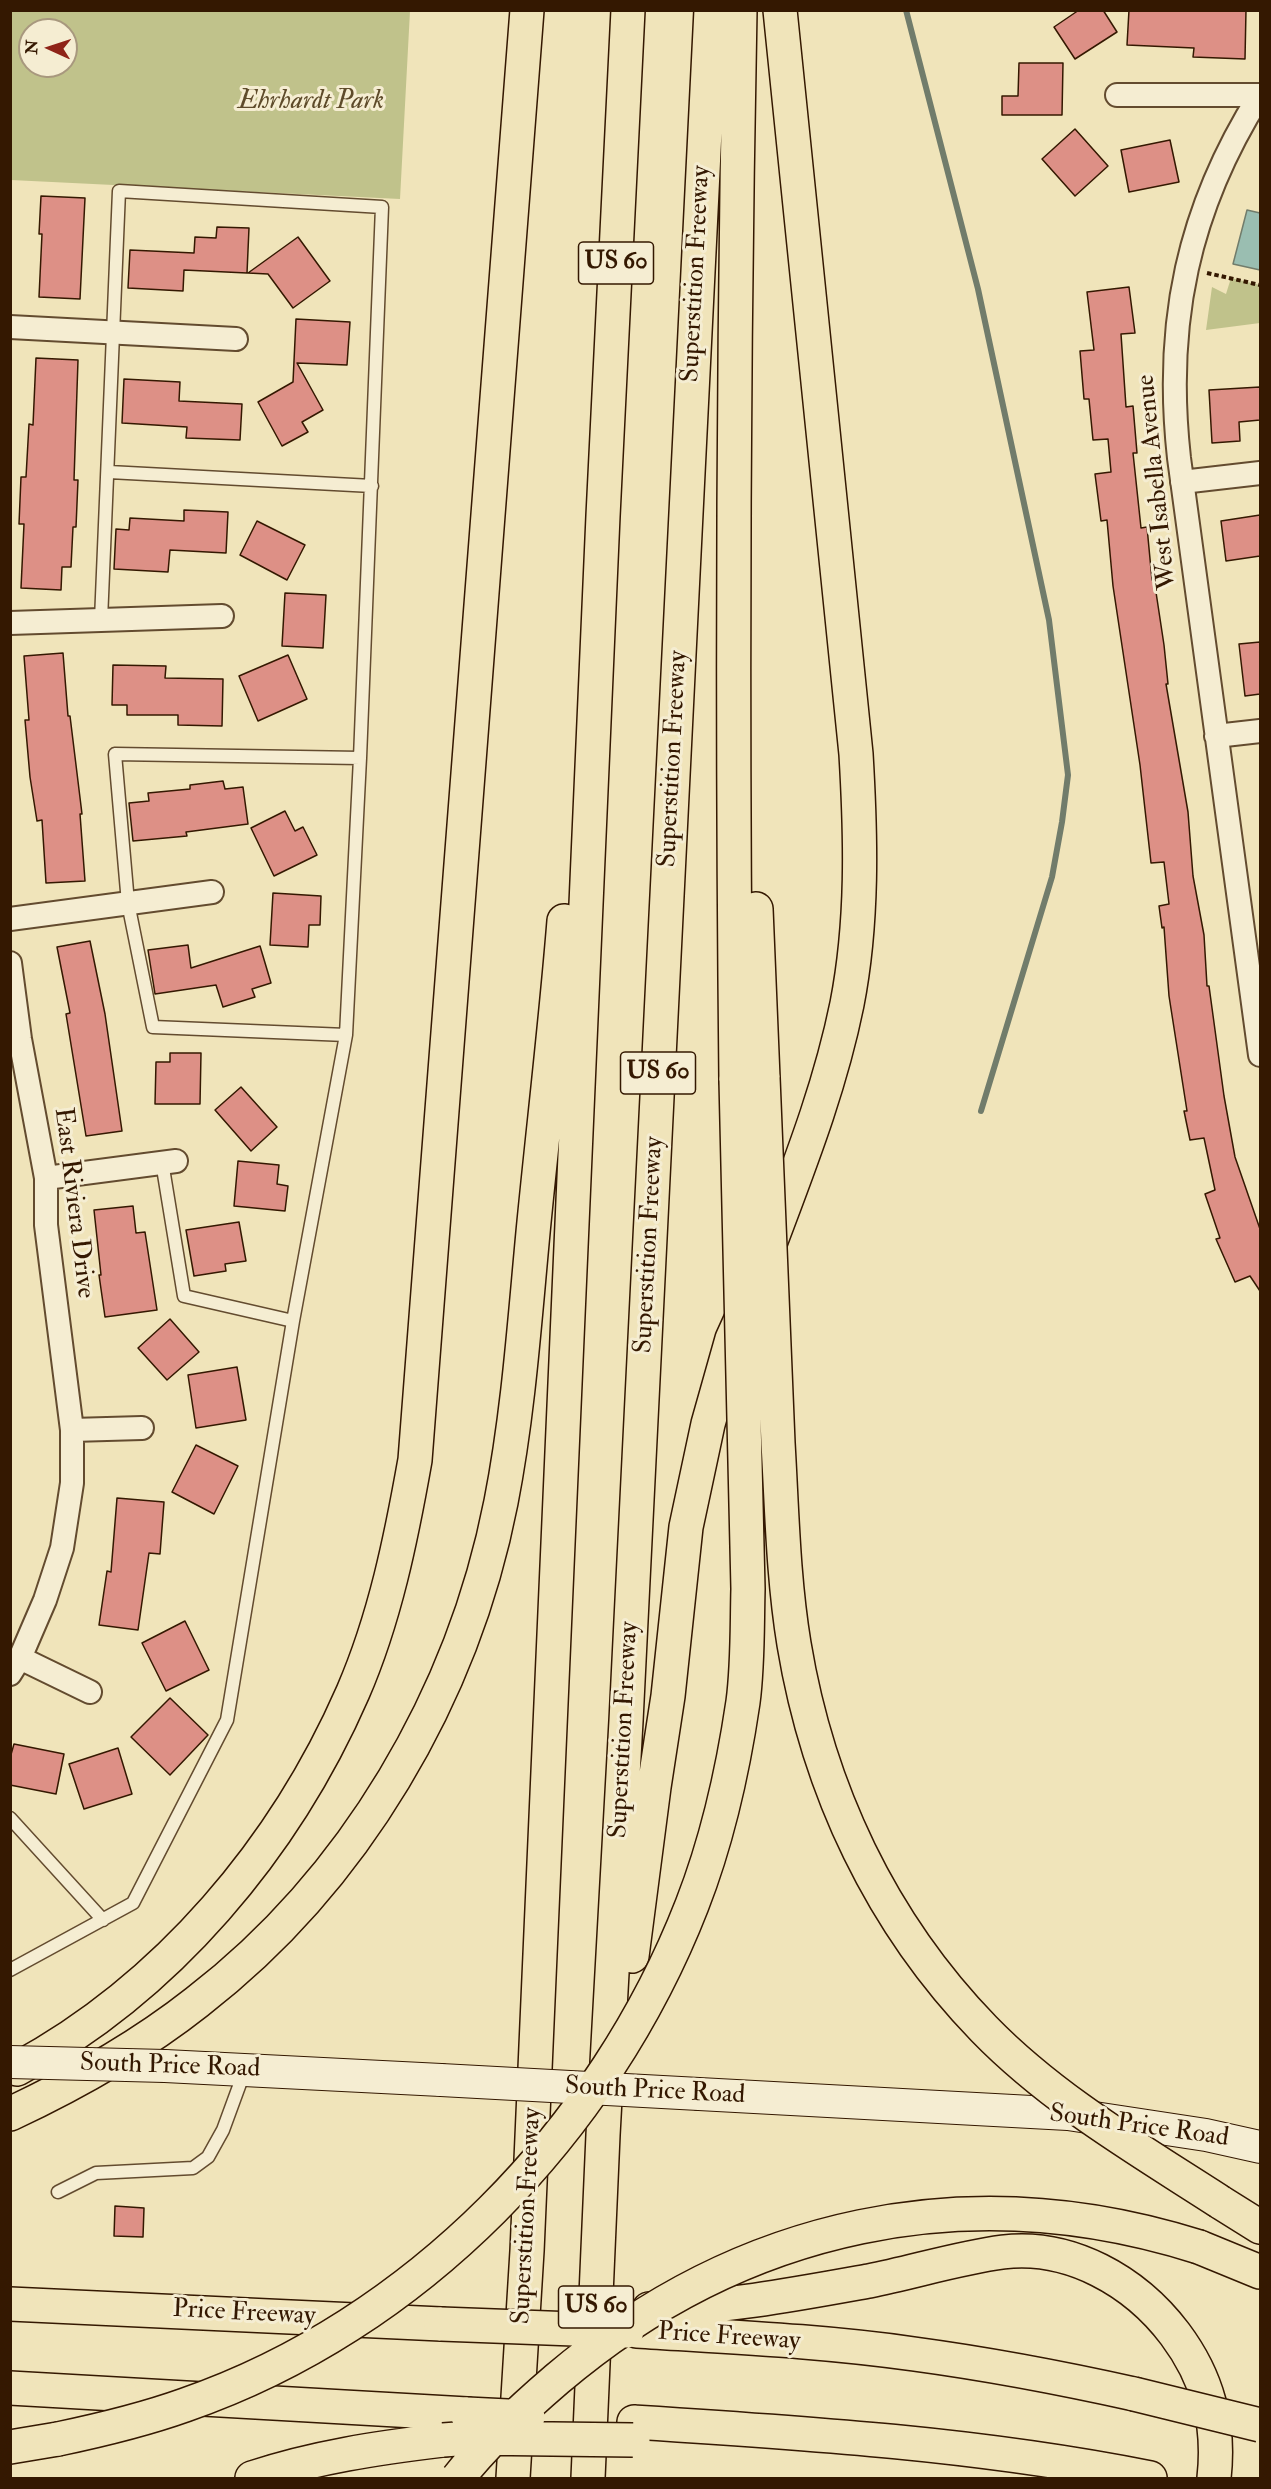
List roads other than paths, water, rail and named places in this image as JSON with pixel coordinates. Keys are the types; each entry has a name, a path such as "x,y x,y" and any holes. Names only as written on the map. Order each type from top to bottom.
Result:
{"highway":[{"path":"10,2073 48,2052 147,1978 199,1928 245,1874 282,1823 322,1757 353,1691 378,1622 401,1537 415,1460 527,10"},
{"name":"Superstition Freeway","path":"513,2478 527,2251 603,516 628,10"},
{"name":"Superstition Freeway","path":"588,2478 603,2135 626,1721 711,10"},
{"path":"740,10 735,256 733,785 749,1079 774,1367 787,1593 794,1646 817,1744 844,1820 861,1859 900,1925 928,1964 985,2030 1023,2066 1104,2127 1260,2227"},
{"path":"603,2135 628,1986 668,1696 680,1568 695,1480 732,1339 755,1284 820,1108 845,1011 856,940 860,872 856,754 780,10"},
{"path":"10,2114 55,2093 142,2042 198,2002 246,1961 285,1922 328,1872 406,1762 434,1707 457,1653 487,1562 501,1501 511,1437 556,1024 567,891 576,703 603,516"},
{"path":"10,2447 114,2427 185,2405 264,2372 345,2327 429,2268 517,2184 582,2106 642,2013 693,1903 723,1803 743,1701 747,1652 748,1589 749,1079"},
{"path":"458,2478 498,2433 538,2396 606,2340 675,2295 769,2252 855,2227 955,2215 995,2214 1077,2219 1161,2235 1199,2247 1260,2272"},
{"path":"499,2478 527,2251"},
{"path":"636,2320 707,2306 830,2288 1005,2252 1058,2256 1081,2262 1121,2281 1148,2303 1183,2345 1207,2390 1215,2427 1217,2457 1214,2478"},
{"name":"Price Freeway","path":"10,2304 636,2320 777,2340 913,2354 1046,2376 1134,2394 1260,2425"},
{"path":"10,2388 467,2414 633,2431 924,2444 996,2452 1135,2475"},
{"path":"252,2478 284,2467 339,2454 443,2440 633,2431"}],"main road":[{"name":"South Price Road","path":"10,2062 245,2069 1068,2114 1206,2135 1260,2147"}],"street":[{"path":"1117,95 1260,95"},
{"name":"West Isabella Avenue","path":"1260,95 1226,153 1208,194 1186,266 1179,304 1174,358 1174,405 1182,482 1216,736 1259,1019 1260,1055"},
{"path":"10,327 236,339"},
{"path":"1182,482 1260,473"},
{"path":"10,623 222,616"},
{"path":"1216,736 1260,731"},
{"path":"10,919 212,892"},
{"name":"East Riviera Drive","path":"10,963 15,1039 46,1178 46,1225 72,1430 72,1483 62,1548 45,1600 15,1666 90,1692"},
{"path":"46,1178 169,1162"},
{"path":"72,1430 142,1428"}],"lane":[{"path":"10,1970 133,1903 227,1720 293,1321 346,1035 372,486 382,207 119,192 101,620"},
{"path":"109,472 372,486"},
{"path":"346,1035 153,1027 128,903 115,754 360,758"},
{"path":"169,1162 184,1296 293,1321"},
{"path":"10,1818 103,1920"},
{"path":"58,2192 96,2174 193,2168 208,2157 223,2130 245,2069"}],"water":[{"path":"1247,210 1260,213 1260,270 1233,264"}],"waterway":[{"path":"906,10 978,289 1049,620 1068,775 1052,877 981,1111"}],"park label":[{"name":"Ehrhardt Park","path":"311,102"}]}
